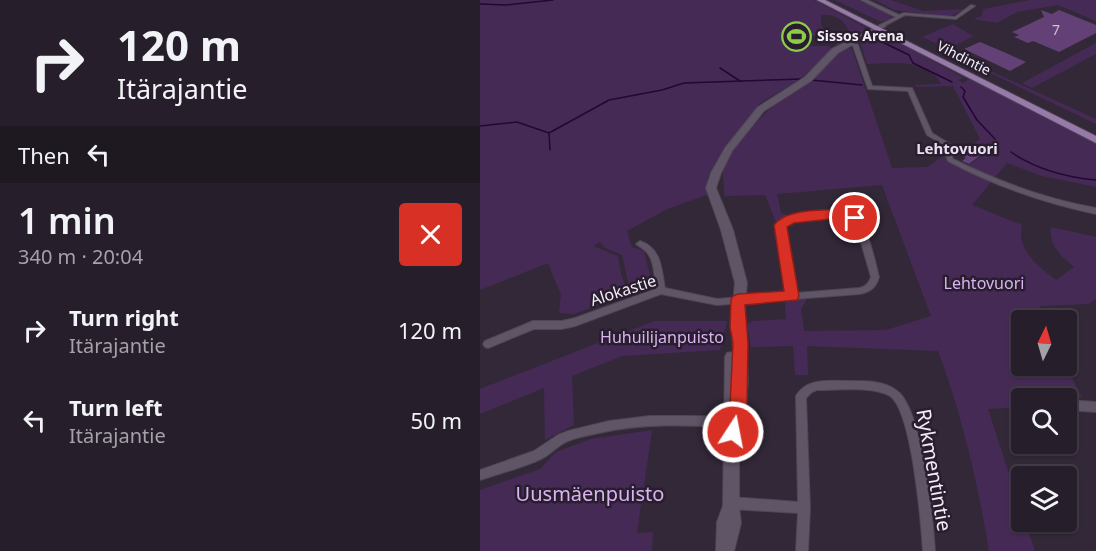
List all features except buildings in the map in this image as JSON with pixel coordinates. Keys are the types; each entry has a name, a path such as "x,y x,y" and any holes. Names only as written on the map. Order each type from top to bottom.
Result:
{"main road":[{"name":"Vihdintie","path":"820,0 1096,133"},
{"name":"Vihdintie","path":"830,0 1096,140"}],"street":[{"path":"863,0 898,17 912,14 953,18 973,6"},
{"path":"802,551 804,508 731,505 733,420 738,405 741,343 738,327 738,298 734,288 736,273 731,244 715,193 718,184 716,172 736,138 761,109 808,79 835,51 861,37 899,22 898,17"},
{"path":"851,42 855,45 870,88 909,89 929,134 955,149 955,152 949,156 950,159 1010,188 1049,201 1096,211"},
{"name":"Alokastie","path":"488,344 533,325 555,320 575,322 661,291 717,302 738,298 792,296 859,291 872,285 875,277 860,225 855,218 841,213 791,219 780,225 792,296"},
{"path":"640,244 654,254 661,291"},
{"name":"Rykmentintie","path":"804,508 801,396 809,388 817,386 885,389 899,396 907,410 922,489 929,551"},
{"path":"1077,405 1096,406"},
{"path":"480,475 540,453 560,439 606,427 671,420 733,420"}],"green space":[{"path":"480,0 814,0 866,28 865,31 843,41 838,46 835,42 850,34 848,29 835,17 821,15 821,25 830,37 824,38 821,35 791,39 796,46 827,46 834,49 799,80 760,103 723,149 707,179 707,195 667,209 627,231 632,247 644,251 653,288 636,294 629,286 622,255 605,248 600,242 593,246 618,256 621,274 629,294 574,314 559,313 561,295 548,263 480,290"},
{"path":"835,0 858,0 889,14 892,18 881,22"},
{"path":"875,0 891,0 923,11 964,9 953,15 945,16 894,10"},
{"path":"1030,0 1096,0 1096,21 1058,5 1017,12 997,23 973,19 982,16 983,9"},
{"path":"953,24 973,36 949,49 922,37"},
{"path":"885,35 963,78 958,80 963,83 970,79 1096,144 1096,187 1042,176 1007,163 994,178 968,166 984,154 970,146 980,139 953,86 916,87 915,85 941,84 928,70 918,66 897,63 867,64 860,42"},
{"path":"1096,43 1096,54 1032,88 1022,83"},
{"path":"852,49 892,168 927,167 943,156 991,182 972,205 1022,225 1021,234 1025,250 1056,280 1074,267 1054,245 1051,227 1096,237 1096,299 1089,304 1039,306 1041,310 1011,310 1011,376 1071,376 1077,388 1011,388 1011,408 988,409 1011,480 1011,532 1028,532 1035,551 989,551 968,449 955,400 938,351 807,346 808,375 795,375 793,346 751,347 747,324 754,321 786,319 785,302 789,299 808,298 801,309 804,331 886,330 931,316 882,185 777,194 781,213 791,217 784,217 776,223 765,195 724,196 724,164 746,134 771,108 840,50"},
{"path":"982,69 1096,119 1096,124"},
{"name":"Huhuilijanpuisto","path":"655,321 727,321 720,350 622,356 572,376 574,425 545,440 544,388 480,414 480,389"},
{"path":"1077,388 1082,398 1077,398"},
{"name":"Uusmäenpuisto","path":"652,430 637,533 653,532 652,551 480,551 480,490 540,469 556,452 591,439"}],"waterway":[{"path":"480,4 506,5 553,0"},
{"path":"874,38 909,55 913,63 952,82"},
{"path":"720,68 740,81"},
{"path":"549,133 609,100 662,90 684,83 802,79"},
{"path":"811,80 862,85"},
{"path":"961,87 965,91 963,97 977,120 995,139"},
{"path":"480,126 517,122 549,133"},
{"path":"549,133 550,150"},
{"path":"1011,152 1031,164 1052,172 1096,180"}],"place":[{"name":"Sissos Arena","path":"796,36"}],"district":[{"name":"Lehtovuori","path":"957,149"}],"route":[{"path":"733,432 733,418 738,409 741,343 738,327 738,300 792,296 780,225 791,219 841,213 855,218"}]}
